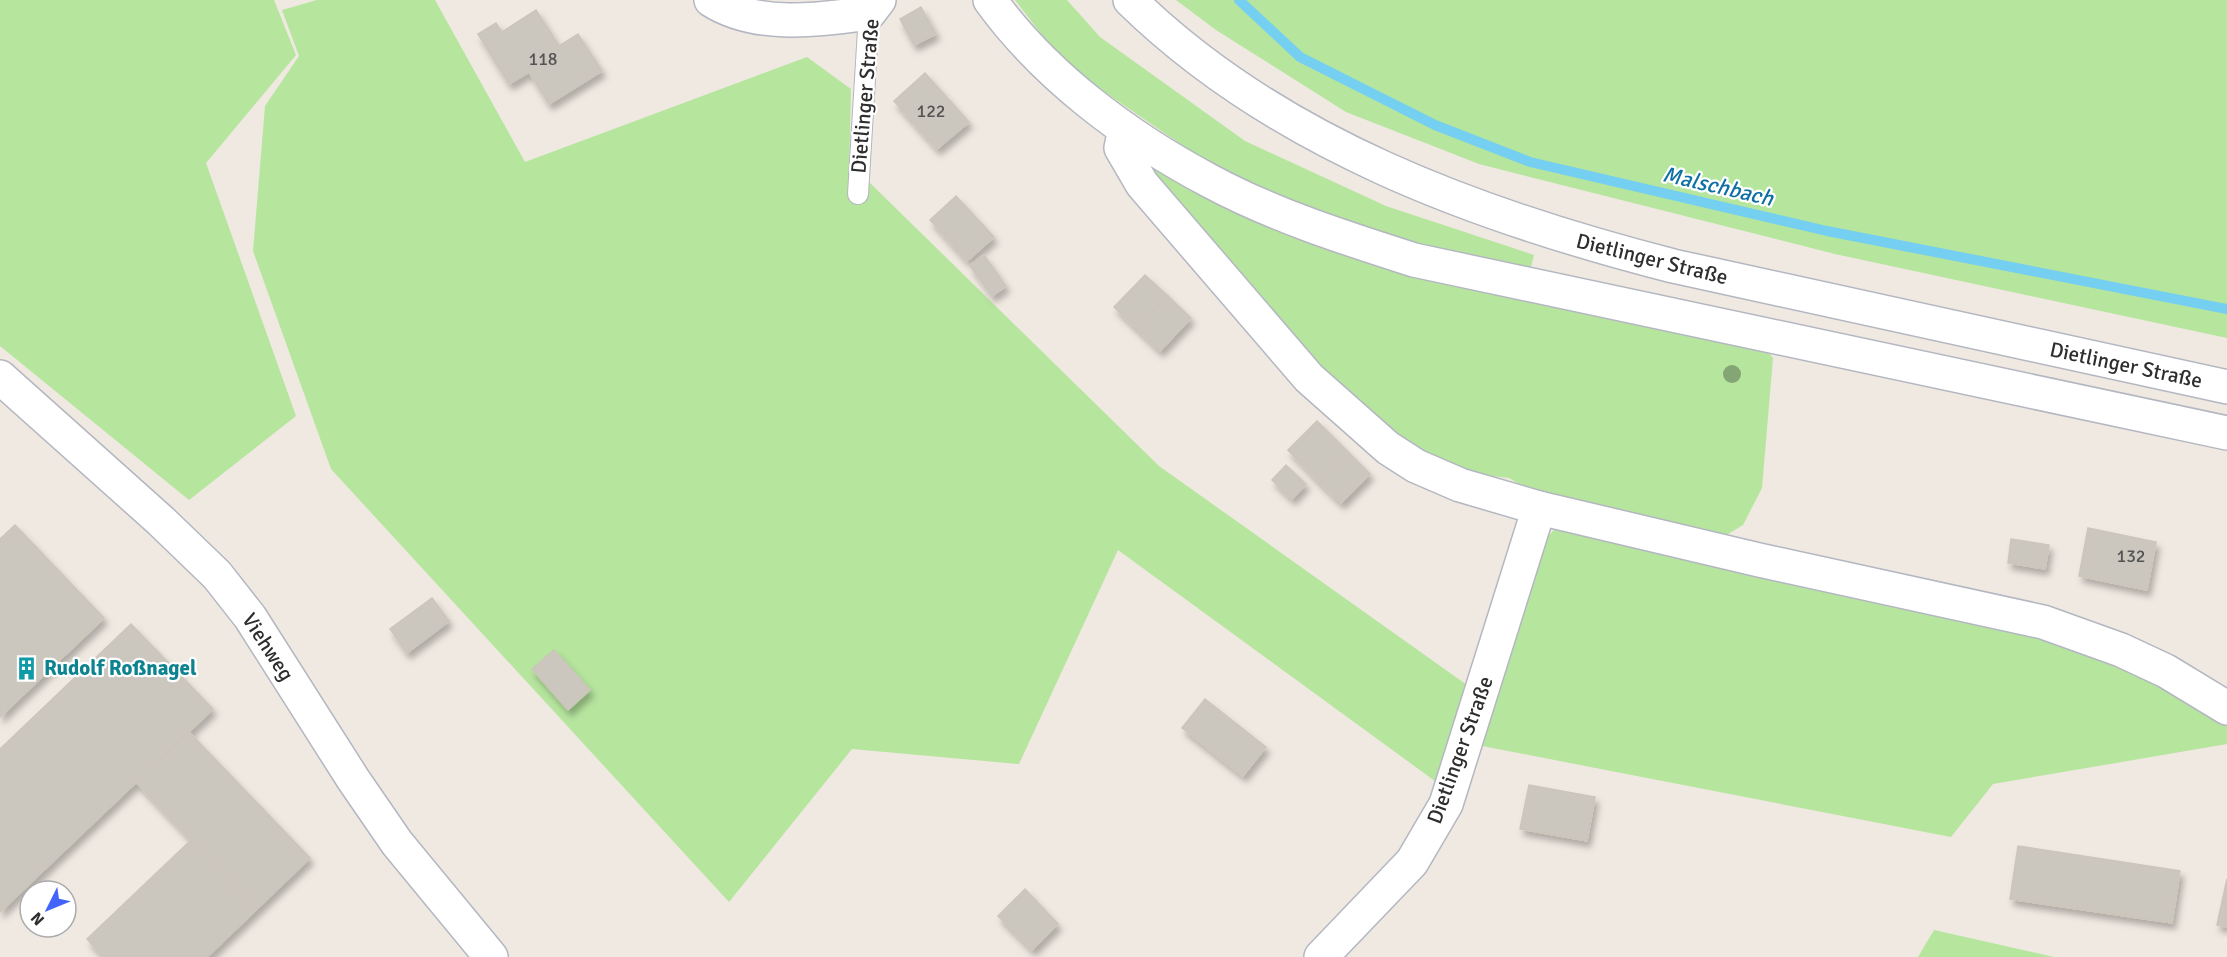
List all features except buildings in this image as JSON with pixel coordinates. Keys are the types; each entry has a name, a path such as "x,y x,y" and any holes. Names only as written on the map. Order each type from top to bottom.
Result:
{"street":[{"path":"711,0 751,16 772,18 826,19 874,6"},
{"path":"990,0 1044,64 1125,129 1210,182 1298,219 1414,260 2227,433"},
{"name":"Dietlinger Straße","path":"1130,0 1224,78 1299,127 1387,170 1583,243 1672,266 2227,387"},
{"path":"1125,129 1121,148 1142,184 1309,378 1388,448 1416,466 1460,485 1539,508 1759,560 2043,622 2121,650 2166,670 2227,708"},
{"name":"Viehweg","path":"0,377 161,521 217,575 250,618 396,843 491,957"},
{"name":"Dietlinger Straße","path":"1321,957 1412,862 1446,804 1539,508"}],"lane":[{"name":"Dietlinger Straße","path":"858,194 874,6"}],"green space":[{"path":"0,0 274,0 296,55 206,163 296,416 189,500 0,346"},
{"path":"317,0 435,0 525,162 807,57 851,89 849,178 868,181 1159,466 1474,690 1439,784 1118,550 1019,764 852,749 729,902 331,469 253,251 265,106 299,56 282,10"},
{"path":"1015,0 1067,0 1100,37 1245,141 1386,206 1534,255 1530,271 1360,231 1217,169 1065,65"},
{"path":"1176,0 2227,0 2227,338 1835,254 1479,164 1346,112 1216,30"},
{"path":"1146,159 1229,210 1365,260 1758,340 1773,358 1762,488 1743,525 1713,543 1550,502 1509,478 1464,473 1421,458 1309,363 1175,212"},
{"path":"1557,527 2067,638 2227,719 2227,744 1993,784 1951,837 1477,745 1538,546"},
{"path":"1934,930 2054,957 1918,957"}],"waterway":[{"name":"Malschbach","path":"1239,0 1300,57 1435,125 1530,162 1827,231 2227,309"}],"place":[{"name":"Rudolf Roßnagel","path":"26,668"}]}
